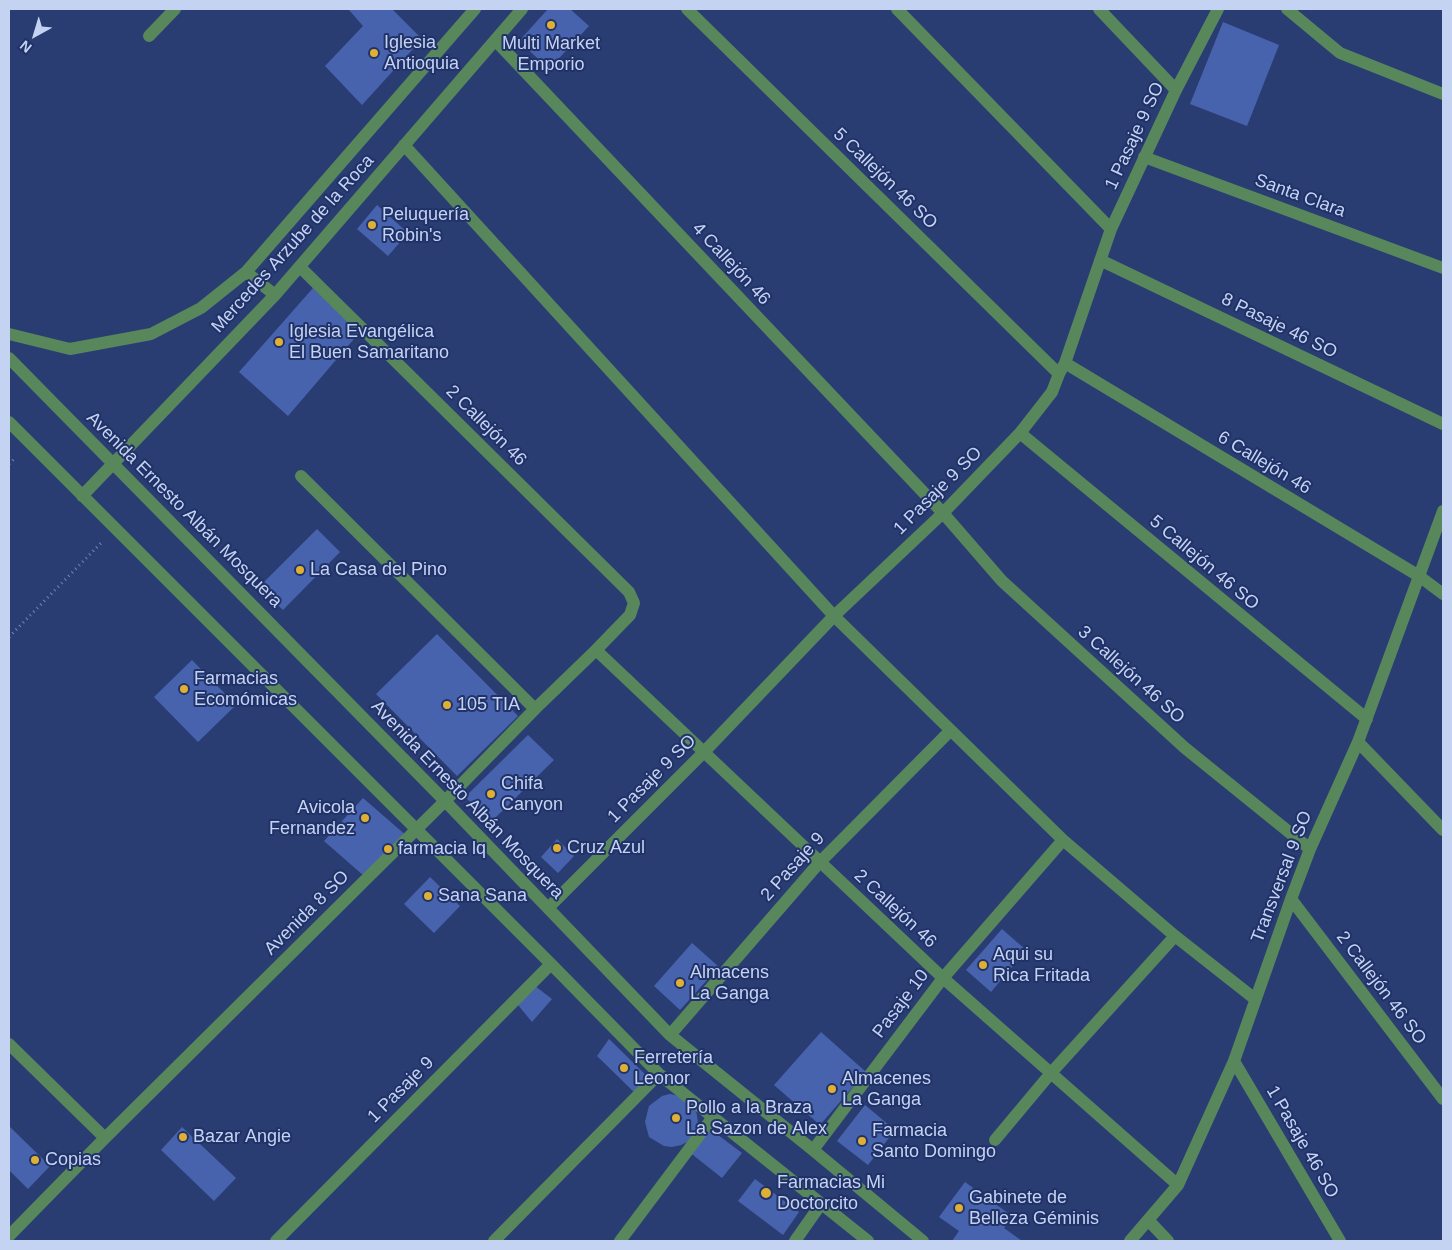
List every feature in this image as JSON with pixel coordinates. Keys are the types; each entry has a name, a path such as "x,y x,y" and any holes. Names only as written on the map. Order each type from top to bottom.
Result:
{"street":[{"path":"150,36 176,9"},
{"name":"Mercedes Arzube de la Roca","path":"9,334 70,349 151,334 201,308 246,272 475,9"},
{"name":"Mercedes Arzube de la Roca","path":"82,496 275,295 522,9"},
{"name":"5 Callejón 46 SO","path":"687,9 1062,368"},
{"path":"896,9 1111,229"},
{"path":"1099,9 1176,90"},
{"name":"1 Pasaje 9 SO","path":"548,908 704,752 834,616 943,512 1020,433 1052,392 1111,229 1176,90 1218,9"},
{"path":"1287,9 1340,53 1443,94"},
{"name":"4 Callejón 46","path":"495,40 943,512"},
{"path":"404,145 834,616 1063,840 1175,936 1254,999"},
{"name":"Santa Clara","path":"1144,157 1443,268"},
{"name":"8 Pasaje 46 SO","path":"1100,260 1443,424"},
{"name":"2 Callejón 46","path":"300,266 630,592 634,603 630,616"},
{"path":"246,272 275,295"},
{"name":"Avenida Ernesto Albán Mosquera","path":"9,358 445,801 670,1035 923,1241"},
{"name":"6 Callejón 46","path":"1062,368 1419,576 1443,594"},
{"path":"9,422 660,1074 868,1241"},
{"name":"5 Callejón 46 SO","path":"1020,433 1367,719"},
{"path":"301,476 535,709"},
{"name":"Transversal 9 SO","path":"1130,1241 1178,1185 1234,1061 1254,999 1291,898 1358,742 1443,511"},
{"name":"3 Callejón 46 SO","path":"943,512 1002,581 1185,748 1310,850"},
{"name":"Avenida 8 SO","path":"9,1236 105,1138 630,616"},
{"name":"2 Callejón 46","path":"596,650 942,978 1178,1185"},
{"name":"2 Pasaje 9","path":"670,1035 819,863 950,731"},
{"path":"1358,742 1443,830"},
{"name":"Pasaje 10","path":"813,1150 942,978 1063,840"},
{"name":"2 Callejón 46 SO","path":"1291,898 1443,1099"},
{"path":"995,1140 1051,1073 1175,936"},
{"name":"1 Pasaje 9","path":"276,1241 552,964"},
{"path":"9,1044 105,1138"},
{"name":"1 Pasaje 46 SO","path":"1234,1061 1340,1241"},
{"path":"494,1241 660,1074"},
{"path":"620,1241 713,1117"},
{"path":"795,1241 821,1204"},
{"path":"1148,1220 1168,1241"}],"path":[{"path":"9,637 115,530"}],"building":[{"name":"Iglesia Antioquia","path":"350,9 392,9 422,39 362,105 325,66 363,26"},
{"path":"548,9 570,9 589,26 549,69 519,41"},
{"path":"1223,22 1279,45 1247,126 1190,104"},
{"path":"377,205 408,233 388,256 357,229"},
{"path":"313,288 359,333 288,416 239,372"},
{"name":"La Casa del Pino","path":"317,529 340,552 283,610 259,587"},
{"name":"105 TIA","path":"437,634 518,716 457,776 376,694"},
{"path":"192,660 236,705 198,742 154,697"},
{"path":"528,735 554,760 491,822 465,797"},
{"name":"Avicola Fernandez","path":"363,798 408,837 364,876 324,841"},
{"name":"Cruz Azul","path":"557,839 574,856 558,873 541,857"},
{"path":"430,877 460,906 434,933 404,904"},
{"path":"1002,929 1026,950 991,992 966,970"},
{"path":"692,943 719,967 680,1010 654,986"},
{"path":"535,986 552,999 532,1022 518,1005"},
{"path":"821,1032 866,1072 820,1125 774,1085"},
{"name":"Ferretería Leonor","path":"609,1039 652,1081 637,1095 597,1056"},
{"path":"670,1094 679,1096 694,1107 698,1124 695,1133 689,1141 672,1147 664,1146 649,1137 645,1122 649,1106 662,1096"},
{"path":"865,1105 895,1130 868,1165 837,1141"},
{"path":"9,1126 50,1166 28,1189 9,1170"},
{"path":"182,1127 236,1178 214,1201 161,1150"},
{"path":"710,1129 742,1153 722,1178 688,1151"},
{"path":"755,1179 799,1212 783,1235 738,1201"},
{"path":"965,1182 1012,1216 1004,1228 1022,1241 952,1241 959,1231 939,1217"}],"place":[{"name":"Multi Market Emporio","path":"551,25"},
{"name":"Iglesia Antioquia","path":"374,53"},
{"name":"Peluquería Robin's","path":"372,225"},
{"name":"Iglesia Evangélica El Buen Samaritano","path":"279,342"},
{"name":"La Casa del Pino","path":"300,570"},
{"name":"Farmacias Ecomómicas","path":"184,689"},
{"name":"105 TIA","path":"447,705"},
{"name":"Chifa Canyon","path":"491,794"},
{"name":"Avicola Fernandez","path":"365,818"},
{"name":"Cruz Azul","path":"557,848"},
{"name":"farmacia lq","path":"388,849"},
{"name":"Sana Sana","path":"428,896"},
{"name":"Aqui su Rica Fritada","path":"983,965"},
{"name":"Almacens La Ganga","path":"680,983"},
{"name":"Ferretería Leonor","path":"624,1068"},
{"name":"Almacenes La Ganga","path":"832,1089"},
{"name":"Pollo a la Braza La Sazon de Alex","path":"676,1118"},
{"name":"Bazar Angie","path":"183,1137"},
{"name":"Farmacia Santo Domingo","path":"862,1141"},
{"name":"Copias","path":"35,1160"},
{"name":"Farmacias Mi Doctorcito","path":"766,1193"},
{"name":"Gabinete de Belleza Géminis","path":"959,1208"}]}
